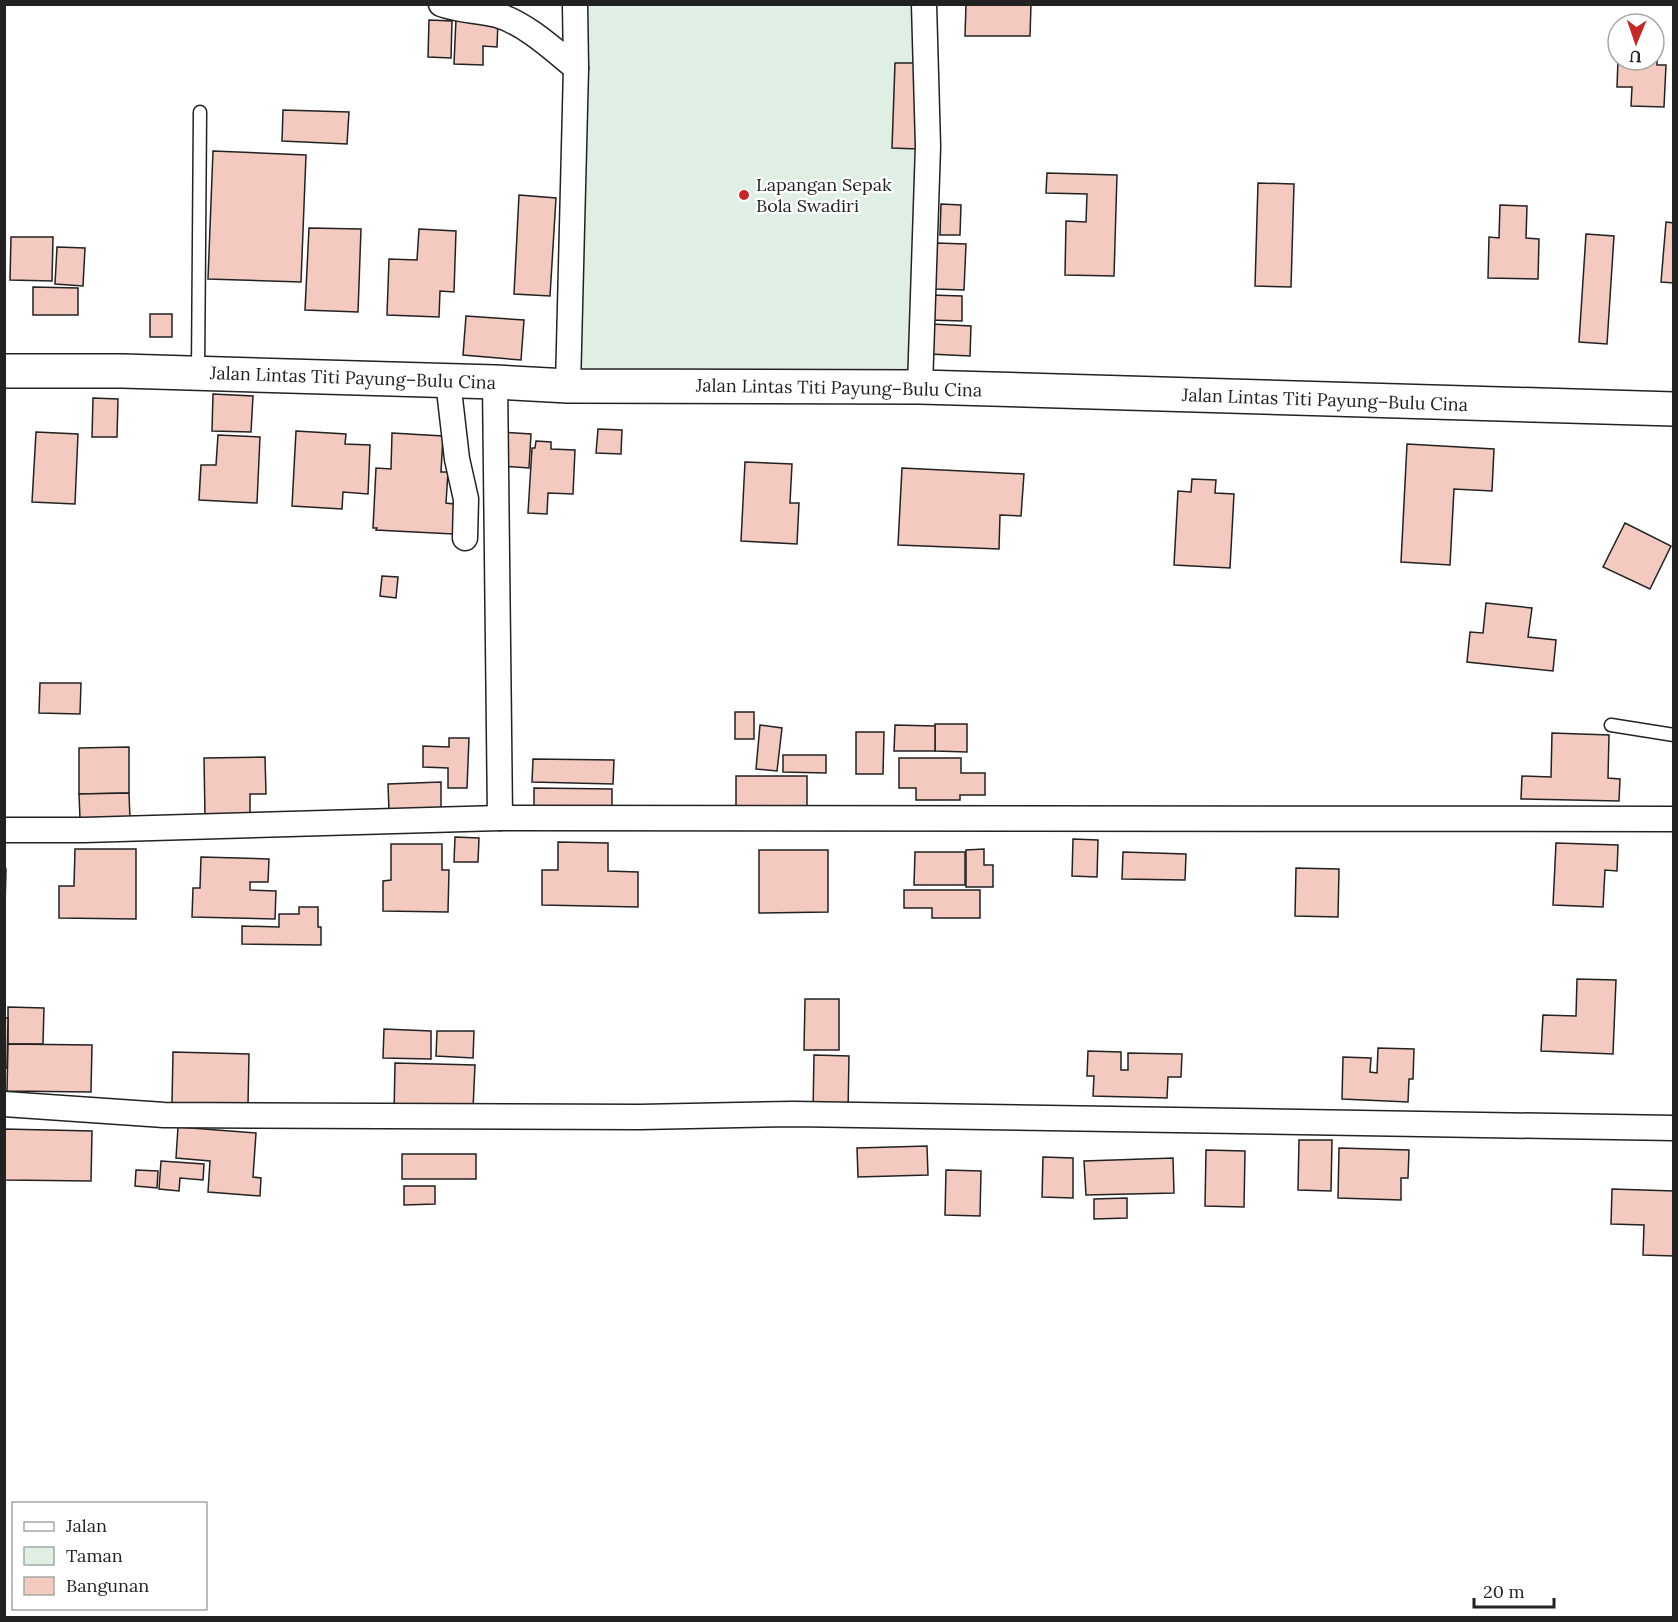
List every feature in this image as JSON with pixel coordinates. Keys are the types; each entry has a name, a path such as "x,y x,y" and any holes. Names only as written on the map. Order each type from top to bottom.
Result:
{"main road":[{"name":"Jalan Lintas Titi Payung–Bulu Cina","path":"4,370 495,382 568,386 920,387 1674,409"}],"street":[{"path":"441,4 501,16 542,40 576,68"},
{"path":"568,386 576,68 575,4"},
{"path":"920,387 928,147 924,4"},
{"path":"448,381 457,459 466,499 465,538"},
{"path":"495,382 500,818"},
{"path":"4,830 84,830 500,818 1674,819"},
{"path":"4,1104 164,1114 640,1117 793,1114 1674,1128"}],"lane":[{"path":"198,374 200,112"},
{"path":"1611,725 1674,735"}],"green space":[{"name":"Lapangan Sepak Bola Swadiri","path":"569,5 920,5 920,387 568,386"}],"building":[{"path":"966,4 1031,4 1030,36 965,36"},
{"path":"456,19 498,21 497,47 483,46 483,65 454,64"},
{"path":"429,20 452,21 451,58 428,57"},
{"path":"895,63 921,63 918,149 892,148"},
{"path":"1618,72 1666,72 1664,107 1631,106 1632,87 1617,87"},
{"path":"283,110 349,112 347,144 282,141"},
{"path":"213,151 306,155 301,282 208,279"},
{"path":"1047,173 1117,175 1114,276 1065,275 1066,221 1086,222 1087,194 1046,193"},
{"path":"1258,183 1294,184 1291,287 1255,286"},
{"path":"519,195 556,198 550,296 514,294"},
{"path":"941,204 961,205 960,235 940,235"},
{"path":"1500,205 1527,206 1526,238 1539,239 1538,279 1488,278 1489,237 1499,238"},
{"path":"1666,222 1674,223 1674,283 1661,282"},
{"path":"309,228 361,229 358,312 305,310"},
{"path":"419,229 456,231 454,292 440,291 439,317 387,315 389,259 417,260"},
{"path":"1586,234 1614,236 1607,344 1579,342"},
{"path":"11,237 53,237 52,281 10,280"},
{"path":"936,243 966,244 964,290 935,289"},
{"path":"57,247 85,248 83,286 55,284"},
{"path":"33,287 78,288 78,315 33,315"},
{"path":"930,295 962,296 962,321 929,320"},
{"path":"150,314 172,314 172,337 150,337"},
{"path":"466,316 524,320 521,360 463,355"},
{"path":"931,324 971,326 970,356 929,354"},
{"path":"213,394 253,396 251,432 212,431"},
{"path":"93,398 118,399 117,437 92,437"},
{"path":"598,429 622,430 621,454 596,453"},
{"path":"296,431 346,434 345,444 370,445 368,494 343,492 342,509 292,506"},
{"path":"36,432 78,434 75,504 32,502"},
{"path":"501,432 531,434 529,468 499,466"},
{"path":"392,433 443,436 441,472 448,472 446,503 454,504 453,534 373,528 376,468 391,469"},
{"path":"218,435 260,437 257,503 199,500 201,465 216,465"},
{"path":"536,441 551,442 551,449 575,450 573,494 548,493 547,514 528,513 532,448 535,448"},
{"path":"1407,444 1494,449 1492,491 1454,489 1450,565 1401,562"},
{"path":"745,462 792,464 790,503 799,503 797,544 741,541"},
{"path":"902,468 1024,474 1021,516 1000,515 999,549 898,545"},
{"path":"1192,479 1216,480 1215,493 1234,494 1230,568 1174,565 1178,491 1191,492"},
{"path":"1625,523 1671,546 1650,589 1603,567"},
{"path":"382,576 398,577 396,598 380,596"},
{"path":"1486,603 1532,608 1528,637 1556,640 1553,671 1467,662 1470,632 1483,633"},
{"path":"40,683 81,683 80,714 39,713"},
{"path":"735,712 754,712 754,739 735,739"},
{"path":"935,724 967,724 967,752 935,751"},
{"path":"760,725 782,728 777,771 756,769"},
{"path":"895,725 935,726 935,751 894,751"},
{"path":"856,732 884,732 883,774 856,774"},
{"path":"1552,733 1609,735 1608,778 1620,779 1619,801 1521,799 1522,776 1551,777"},
{"path":"449,738 469,738 467,788 448,788 448,768 423,767 423,746 449,747"},
{"path":"129,747 129,793 79,794 79,748"},
{"path":"783,755 826,755 826,773 783,772"},
{"path":"265,757 266,794 250,794 250,816 205,817 204,758"},
{"path":"899,758 961,758 961,773 985,773 985,795 960,795 960,800 916,800 916,788 899,788"},
{"path":"533,759 614,760 613,784 532,782"},
{"path":"736,776 807,776 807,810 736,809"},
{"path":"441,782 441,811 389,812 388,784"},
{"path":"534,788 612,789 612,812 534,810"},
{"path":"129,793 130,819 80,819 79,794"},
{"path":"455,837 479,838 478,862 454,862"},
{"path":"1073,839 1098,840 1097,877 1072,876"},
{"path":"558,842 608,843 608,871 638,872 638,907 542,905 542,870 558,870"},
{"path":"1556,843 1618,845 1617,871 1605,870 1603,907 1553,905"},
{"path":"391,844 442,844 442,870 449,870 448,912 383,911 383,881 391,880"},
{"path":"75,849 136,849 136,919 59,918 59,886 74,886"},
{"path":"984,849 984,865 993,865 993,887 966,887 966,850"},
{"path":"759,850 828,850 828,912 759,913"},
{"path":"915,852 965,852 965,885 914,885"},
{"path":"1123,852 1186,854 1185,880 1122,879"},
{"path":"201,857 269,859 268,882 250,882 250,890 276,891 275,919 192,917 193,888 200,888"},
{"path":"1296,868 1339,869 1338,917 1295,916"},
{"path":"4,869 6,869 5,908 4,908"},
{"path":"904,890 980,890 980,918 932,918 932,908 904,908"},
{"path":"299,907 318,907 321,945 242,944 242,926 279,927 279,914 299,914"},
{"path":"1577,979 1616,980 1613,1054 1541,1051 1543,1015 1576,1016"},
{"path":"805,999 839,999 839,1050 804,1050"},
{"path":"8,1007 44,1008 43,1044 8,1044"},
{"path":"4,1018 8,1018 7,1068 4,1068"},
{"path":"384,1029 431,1031 431,1059 383,1058"},
{"path":"437,1031 474,1031 473,1058 436,1056"},
{"path":"8,1044 92,1045 91,1092 7,1091"},
{"path":"1378,1048 1414,1049 1413,1079 1409,1079 1408,1102 1342,1099 1343,1057 1371,1058 1370,1072 1377,1073"},
{"path":"1088,1051 1121,1052 1121,1070 1128,1070 1128,1053 1182,1054 1181,1077 1168,1077 1167,1098 1093,1096 1094,1076 1087,1076"},
{"path":"173,1052 249,1054 248,1105 172,1103"},
{"path":"814,1055 849,1056 848,1113 813,1113"},
{"path":"395,1063 475,1065 473,1109 394,1115"},
{"path":"178,1127 256,1133 253,1177 261,1178 260,1196 208,1192 210,1161 176,1158"},
{"path":"4,1129 92,1131 91,1181 4,1180"},
{"path":"1299,1140 1332,1140 1331,1191 1298,1190"},
{"path":"927,1146 928,1175 858,1177 857,1148"},
{"path":"1339,1148 1409,1150 1408,1178 1401,1178 1401,1200 1338,1198"},
{"path":"1206,1150 1245,1151 1244,1207 1205,1206"},
{"path":"402,1154 476,1154 476,1179 402,1179"},
{"path":"1043,1157 1073,1158 1073,1198 1042,1197"},
{"path":"1173,1158 1174,1193 1086,1195 1084,1161"},
{"path":"161,1161 204,1164 203,1180 180,1178 179,1191 159,1189"},
{"path":"136,1170 158,1171 157,1188 135,1186"},
{"path":"946,1170 981,1171 980,1216 945,1215"},
{"path":"404,1186 435,1186 435,1204 404,1205"},
{"path":"1612,1189 1674,1191 1674,1256 1643,1255 1644,1225 1611,1224"},
{"path":"1127,1198 1127,1218 1094,1219 1094,1199"}],"place":[{"name":"Lapangan Sepak Bola Swadiri","path":"744,195"}]}
